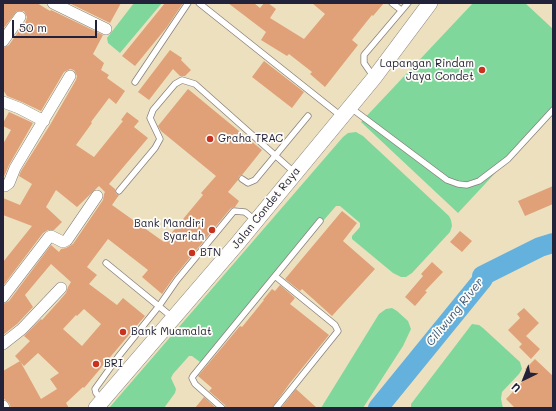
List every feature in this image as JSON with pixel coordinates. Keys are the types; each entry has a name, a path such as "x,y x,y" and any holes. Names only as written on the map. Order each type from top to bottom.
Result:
{"street":[{"path":"53,3 106,29"},
{"name":"Jalan Condet Raya","path":"99,404 256,221 374,78 430,3"},
{"path":"3,41 20,17"},
{"path":"4,186 9,183 15,168 70,76"},
{"path":"3,102 44,120"},
{"path":"3,297 49,237 51,236 62,242 68,240 97,196"},
{"path":"3,344 22,329 61,288"}],"lane":[{"path":"134,82 188,3"},
{"path":"198,3 345,112 448,180 458,184 467,185 479,181 508,159 553,110"},
{"path":"392,3 401,10"},
{"path":"374,78 364,63 364,55 408,3"},
{"path":"119,191 156,148 160,139 150,118 153,110 175,84 182,80 195,84 295,173"},
{"path":"242,179 248,183 253,182 308,116"},
{"path":"99,404 95,389 118,357 159,306 177,280 234,211 245,212 256,221"},
{"path":"222,408 195,384 192,378 193,376 320,222"},
{"path":"106,263 173,317"},
{"path":"276,276 335,325 338,331 276,408"}],"green space":[{"path":"134,3 162,3 120,53 108,43 107,38"},
{"name":"Lapangan Rindam Jaya Condet","path":"473,3 525,3 553,29 553,111 458,213 361,122"},
{"path":"356,132 363,136 449,216 452,226 450,232 412,273 406,277 401,277 393,273 352,239 352,236 360,227 360,223 340,206 336,206 203,360 200,362 192,356 189,356 173,374 171,378 176,389 175,393 164,408 109,408 343,137 348,133"},
{"path":"392,308 408,321 411,329 403,346 363,408 321,408 379,314 386,309"},
{"path":"472,324 479,325 483,328 520,362 522,369 519,374 502,392 501,399 503,408 411,408 411,404"}],"building":[{"path":"3,3 37,3 50,11 51,10 103,35 93,54 104,63 101,70 109,75 107,78 125,91 116,104 109,98 76,145 94,157 123,121 121,120 127,112 139,121 134,127 148,138 109,184 115,189 116,194 119,195 112,205 164,242 203,195 201,193 216,176 161,131 158,126 188,89 262,150 242,175 239,176 238,180 228,192 239,201 235,207 231,208 174,277 162,294 142,277 148,270 108,239 87,267 97,275 89,284 117,305 123,298 145,316 84,388 83,387 66,403 69,408 11,408 9,403 3,398 3,371 20,361 15,356 30,341 24,336 41,319 42,320 60,300 66,293 71,282 51,264 25,295 33,307 17,324 3,335 3,304 9,301 51,245 59,252 61,249 73,244 103,200 105,192 99,186 77,207 56,190 46,207 62,222 54,230 48,230 43,233 3,286 3,262 32,226 3,215 3,198 20,205 32,184 19,176 21,171 50,125 77,76 74,70 70,69 64,72 41,111 7,96 3,90 3,48 9,45 26,21 27,17 24,11 17,11 3,29","holes":["84,309 101,324 82,346 63,329","38,353 59,373 50,379 57,389 41,399 21,362 24,366"]},
{"path":"69,3 121,3 110,23"},
{"path":"165,3 183,3 167,27 135,66 122,56"},
{"path":"228,3 254,3 260,8 264,3 268,3 276,9 270,18 304,39 325,14 312,3 384,3 373,16 372,15 352,40 358,45 325,87 310,74 312,72 289,54 287,56 261,40 266,32"},
{"path":"170,50 182,58 181,60 191,70 185,76 180,76 173,69 149,100 138,92"},
{"path":"264,61 304,92 292,108 252,77"},
{"path":"9,112 33,123 9,165 3,179 3,144 11,130 3,126 3,123"},
{"path":"553,186 553,204 525,216 518,201"},
{"path":"342,211 357,223 343,241 375,269 332,316 302,289 300,291 285,279"},
{"path":"460,231 472,241 462,252 450,242"},
{"path":"432,262 443,272 425,291 427,292 415,306 405,297 423,276 421,274"},
{"path":"280,285 295,298 290,304 329,335 272,408 226,408 225,405 209,391 212,388 198,376 240,326 242,327 272,289 275,291"},
{"path":"524,308 539,323 526,336 540,349 531,359 519,347 522,344 508,330 520,318 517,314"},
{"path":"535,359 553,376 553,408 515,408 506,399 530,374 525,369"},
{"path":"296,389 317,408 281,408"},
{"path":"204,397 216,408 195,408"}],"waterway":[{"name":"Ciliwung River","path":"378,408 483,279 482,276 540,247 553,243"}],"place":[{"name":"Lapangan Rindam Jaya Condet","path":"482,70"},
{"name":"Graha TRAC","path":"210,139"},
{"name":"Bank Mandiri Syariah","path":"212,230"},
{"name":"BTN","path":"192,253"},
{"name":"Bank Muamalat","path":"123,332"},
{"name":"BRI","path":"96,364"}]}
